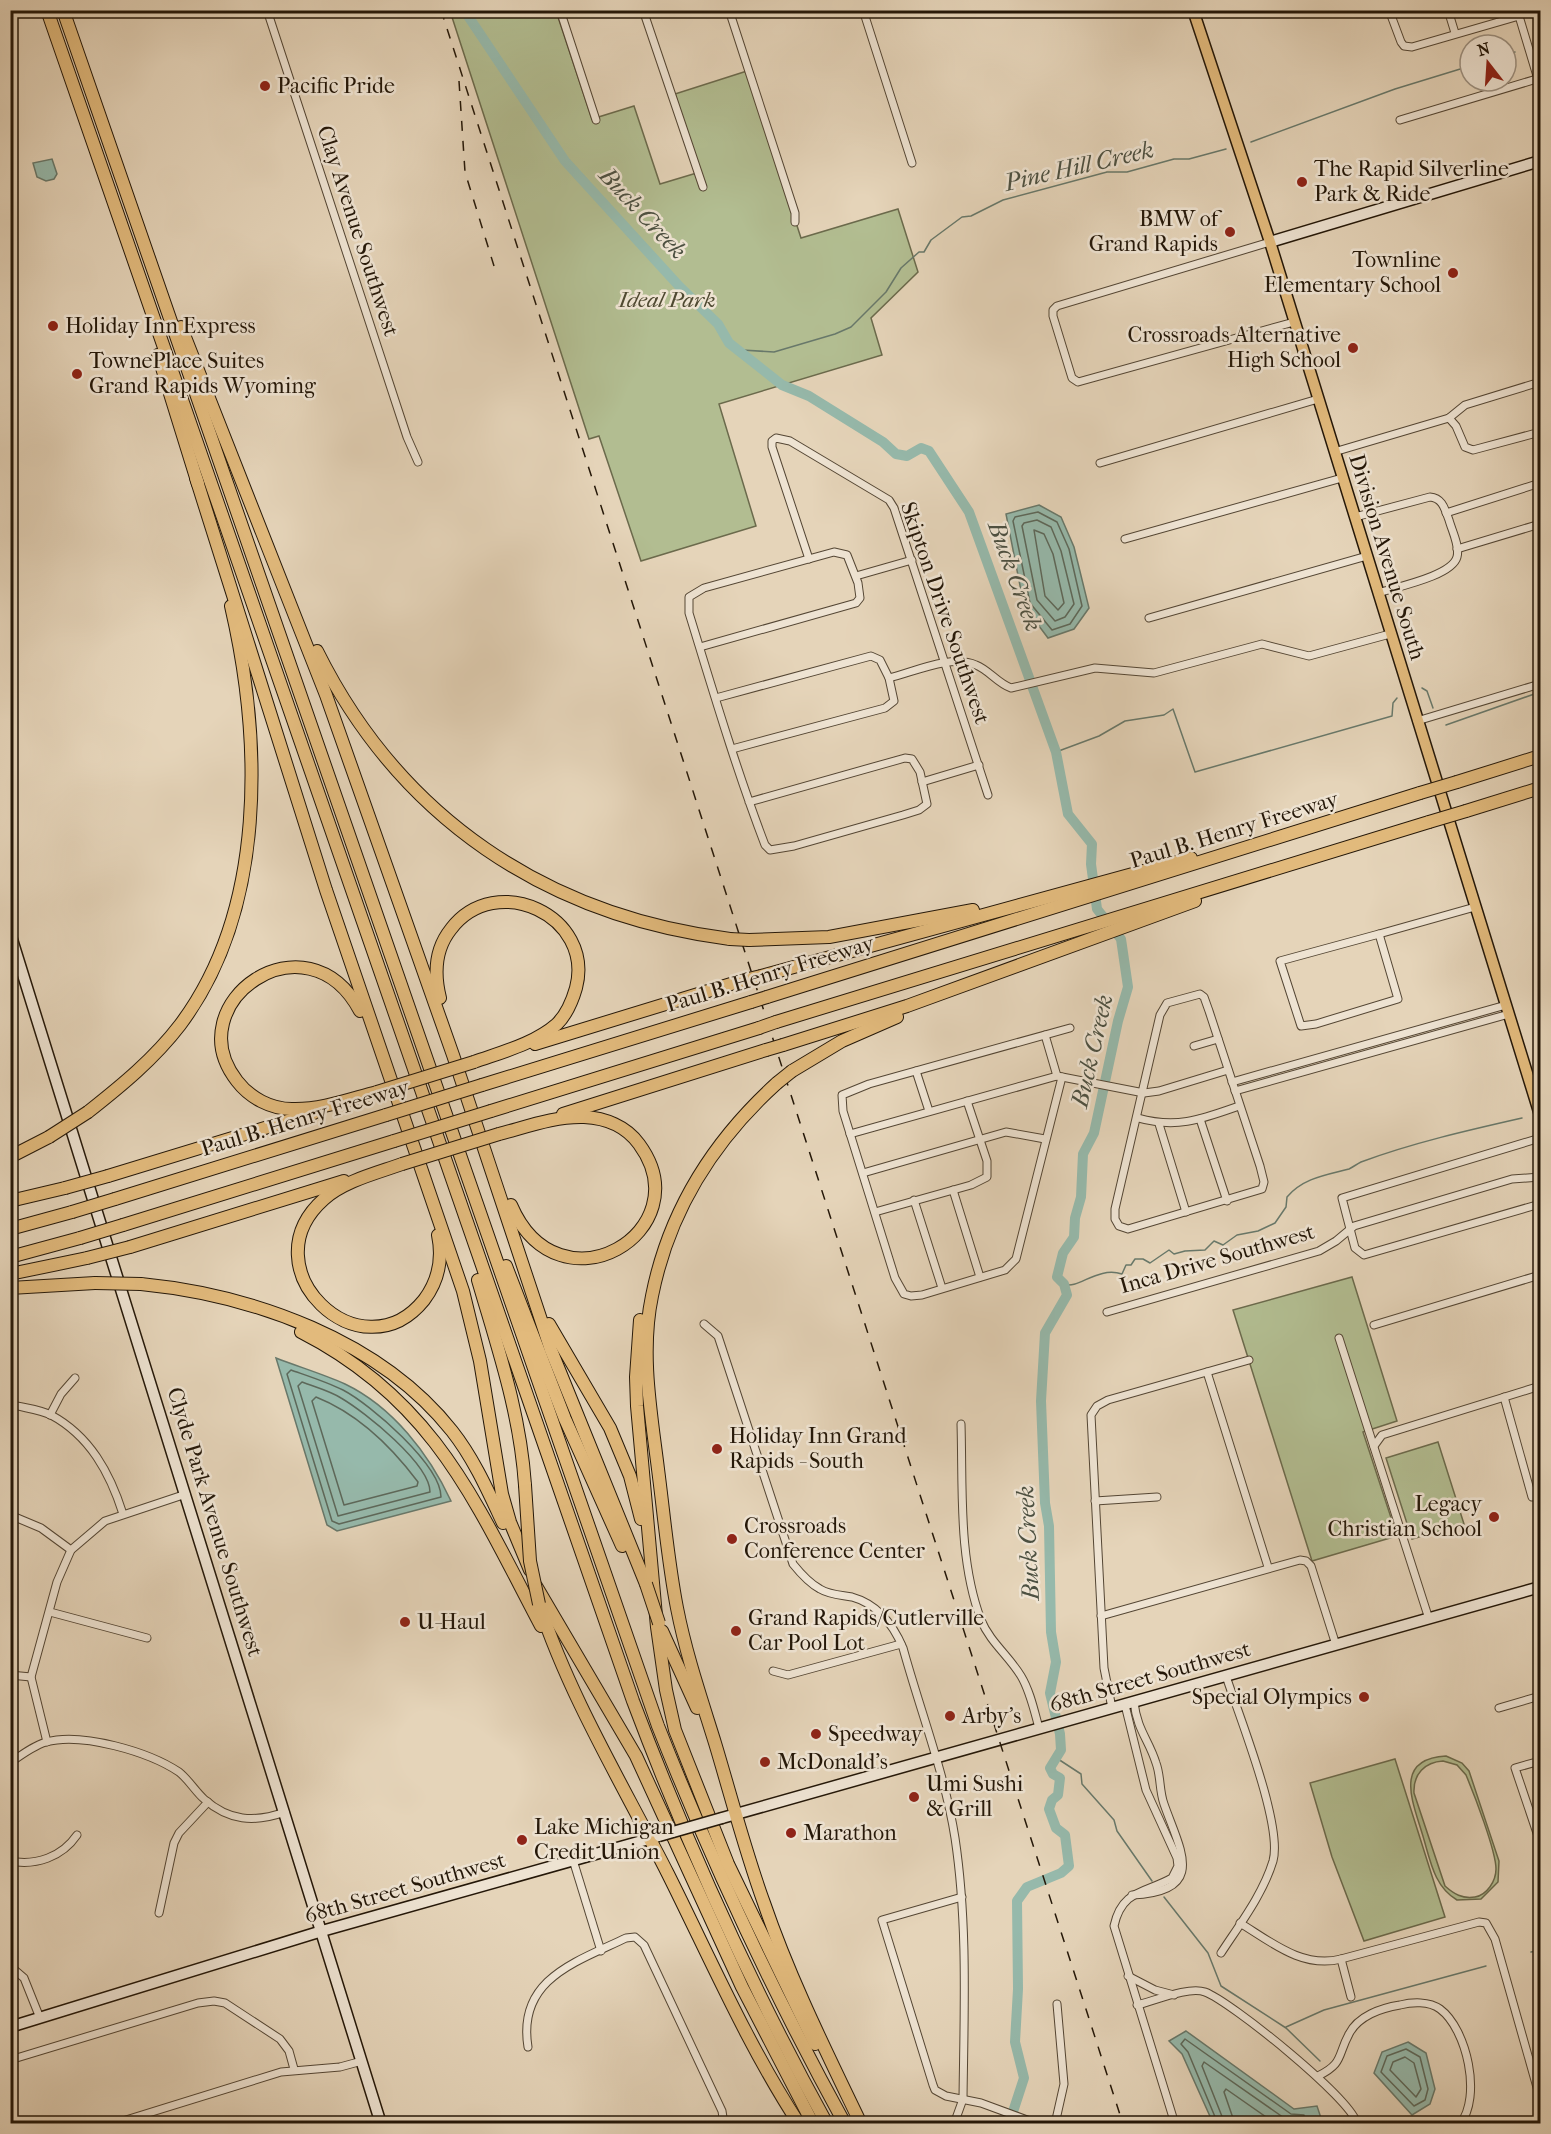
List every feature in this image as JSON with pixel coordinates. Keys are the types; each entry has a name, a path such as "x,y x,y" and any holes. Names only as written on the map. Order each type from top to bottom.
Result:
{"highway":[{"path":"47,10 613,1646 672,1801 744,1963 827,2124"},
{"path":"64,10 627,1639 684,1793 758,1957 845,2124"},
{"path":"85,119 101,185 387,1074 469,1311 480,1361 498,1476 507,1513 576,1693"},
{"path":"124,187 160,270 212,409 326,695 453,1055 551,1350 646,1584 658,1625"},
{"path":"10,1157 49,1137 88,1112 151,1058 192,1007 219,952 235,904 243,862 252,781 251,729 246,678 228,597 196,478"},
{"path":"270,550 329,675 354,717 391,766 451,824 506,864 585,904 660,927 730,939 799,940 848,935 1052,899"},
{"name":"Paul B. Henry Freeway","path":"10,1229 72,1212 767,997 1052,899 1182,864 1327,819 1352,815 1540,756"},
{"path":"10,1257 123,1225 1063,934 1322,860 1336,851 1540,788"},
{"path":"10,1201 108,1176 744,980 1052,899 1073,889 1182,864"},
{"path":"658,1625 637,1406 637,1350 644,1300 655,1258 673,1215 726,1134 792,1071 862,1031 1192,898"},
{"path":"453,1055 436,978 438,958 444,941 463,917 486,904 508,901 532,906 557,921 571,939 578,966 573,998 567,1012 545,1033 520,1046 474,1062"},
{"path":"10,1274 130,1247 402,1164 783,1045 1046,957"},
{"path":"378,1092 301,1109 280,1108 256,1098 239,1084 225,1059 223,1031 229,1007 247,984 265,972 291,966 325,974 346,989 353,999 387,1074"},
{"path":"444,1114 487,1214 565,1419 721,1765"},
{"path":"485,1150 520,1224 535,1242 555,1254 580,1260 607,1255 629,1243 645,1224 655,1190 651,1166 635,1138 620,1126 603,1119 577,1117 499,1134"},
{"path":"446,1163 514,1400 523,1445 530,1561 542,1601"},
{"path":"402,1164 351,1184 325,1198 311,1214 300,1236 300,1269 306,1286 316,1302 344,1321 374,1326 398,1319 422,1303 434,1284 440,1267 440,1250 422,1173"},
{"path":"691,1185 666,1245 654,1288 648,1326 647,1367 677,1608 692,1671 774,1931 860,2124"},
{"path":"526,1271 554,1334 610,1428 630,1476 642,1526 670,1713 696,1790 775,1967 860,2124"},
{"path":"10,1288 95,1283 141,1284 183,1289 225,1299 268,1311 331,1338 385,1370 425,1401 452,1430 474,1462 542,1601 636,1756 734,1969 813,2124"},
{"path":"225,1299 298,1331 345,1357 379,1382 418,1420 462,1479 654,1837 751,2043 799,2124"}],"main road":[{"name":"Division Avenue South","path":"1193,10 1270,242 1475,907 1538,1099 1540,1115"},
{"path":"1270,242 1540,161"},
{"name":"Clyde Park Avenue Southwest","path":"10,933 381,2124"},
{"name":"68th Street Southwest","path":"10,2027 322,1931 1540,1587"}],"street":[{"name":"Clay Avenue Southwest","path":"267,10 404,428 418,462"},
{"path":"560,10 597,120"},
{"path":"643,10 702,187"},
{"path":"729,10 795,213 795,222"},
{"path":"863,10 912,163"},
{"path":"1389,10 1404,46 1519,16 1526,10"},
{"path":"1448,10 1455,33"},
{"path":"1400,120 1540,81 1519,16"},
{"path":"1270,242 1057,306 1053,310 1053,316 1075,381 1294,322"},
{"path":"1334,452 1449,418 1465,405 1540,382"},
{"path":"1100,463 1318,399"},
{"path":"1449,418 1456,426 1465,447 1473,450 1540,432"},
{"name":"Skipton Drive Southwest","path":"809,559 772,447 773,440 781,438 790,441 889,500 894,508 988,795"},
{"path":"1125,539 1342,478"},
{"path":"1446,513 1540,483"},
{"path":"1354,517 1430,497 1435,497 1442,503 1446,513 1457,549 1455,561 1447,570 1378,593"},
{"path":"1457,549 1540,524"},
{"path":"700,647 856,603 860,598 860,591 847,555 842,552 809,559 704,588 689,597 687,609 749,802 765,845 770,850 794,846 919,810 927,804 922,782 912,759 905,758 749,802"},
{"path":"1149,618 1366,556"},
{"path":"856,576 912,560"},
{"path":"889,678 945,664 966,662 975,664 1006,687 1018,687 1095,668 1154,673 1262,644 1309,656 1390,634"},
{"path":"716,698 871,656 880,660 889,678 894,696 891,705 732,749"},
{"path":"1417,721 1540,684"},
{"path":"922,782 979,765"},
{"path":"1378,934 1398,999 1316,1024 1301,1026 1280,962 1378,934 1475,907"},
{"path":"1200,994 1209,1011 1228,1070 1260,1166 1264,1182 1262,1189 1128,1229 1119,1226 1115,1219 1115,1209 1138,1119 1160,1015 1167,1003 1200,994"},
{"path":"1232,1082 1508,1010"},
{"path":"1235,1091 1508,1010"},
{"path":"1045,1035 1059,1076 1016,1260 1005,1270 911,1296 904,1294 895,1278 850,1134 843,1111 842,1095 848,1091 916,1071 1070,1028"},
{"path":"1194,1046 1218,1038"},
{"path":"850,1134 1059,1076 1144,1093 1159,1091 1228,1070"},
{"path":"916,1071 929,1111"},
{"path":"875,1212 953,1190 987,1177 989,1170 967,1101"},
{"path":"1138,1119 1159,1124 1200,1119 1239,1106"},
{"path":"1200,1119 1227,1201"},
{"path":"1159,1124 1186,1212"},
{"path":"863,1173 1012,1131 1045,1139"},
{"path":"1540,1138 1342,1198 1349,1229 1359,1253 1376,1252 1540,1204"},
{"name":"Inca Drive Southwest","path":"1107,1312 1319,1251 1336,1241 1349,1229 1512,1179 1540,1177"},
{"path":"953,1190 980,1277"},
{"path":"914,1200 942,1288"},
{"path":"1374,1325 1540,1275"},
{"path":"704,1324 718,1336 793,1564 803,1576 820,1589 867,1603 883,1615 894,1628 901,1644 954,1836 962,1898 963,2099 954,2124"},
{"path":"1339,1338 1429,1619"},
{"path":"1112,1708 1104,1668 1091,1415 1097,1406 1108,1400 1249,1360"},
{"path":"1207,1372 1268,1567"},
{"path":"50,1415 61,1394 75,1378"},
{"path":"1374,1446 1382,1435 1540,1386"},
{"path":"1504,1397 1532,1497"},
{"path":"10,1404 50,1415 80,1437 96,1455 109,1476 123,1514"},
{"path":"961,1424 966,1538 972,1592 989,1635 1011,1661 1026,1687 1043,1727"},
{"path":"46,1742 31,1677 57,1582 71,1550 95,1527 123,1514 186,1494"},
{"path":"1095,1501 1157,1497"},
{"path":"10,1515 34,1524 71,1550"},
{"path":"1101,1616 1268,1567 1291,1561 1306,1561 1311,1566 1336,1645"},
{"path":"50,1612 147,1638"},
{"path":"773,1671 783,1675 795,1674 901,1644"},
{"path":"10,1676 31,1677"},
{"path":"1221,1953 1266,1881 1276,1845 1270,1812 1226,1676"},
{"path":"1499,1708 1540,1696"},
{"path":"1129,1703 1158,1767 1160,1787 1184,1857 1176,1881 1169,1887 1132,1895 1115,1919 1113,1926 1175,2124"},
{"path":"1129,1703 1146,1790 1181,1867"},
{"path":"10,1763 46,1742 82,1739 158,1760 181,1774 208,1802 228,1816 244,1820 285,1812"},
{"path":"1540,1761 1515,1768 1540,1842"},
{"path":"1146,1790 1160,1787"},
{"path":"159,1913 174,1843 179,1833 208,1802"},
{"path":"10,1861 35,1862 53,1857 70,1845 77,1835"},
{"path":"573,1860 601,1951"},
{"path":"962,1898 882,1920 933,2085 939,2092 1007,2112 1038,2124"},
{"path":"1240,1923 1306,1960 1319,1962 1341,1959 1479,1922 1486,1923 1495,1939 1540,2098"},
{"path":"528,2047 527,2019 532,2001 544,1984 559,1971 631,1937 644,1945 722,2111 724,2124"},
{"path":"1341,1959 1351,1997"},
{"path":"10,1966 24,1978 40,2018"},
{"path":"1128,1976 1155,1990 1174,1995"},
{"path":"1137,2005 1189,1991 1206,1992 1265,2034 1318,2076 1348,2107 1357,2124"},
{"path":"10,2061 198,2003 214,2001 229,2005 283,2041 289,2051 294,2069"},
{"path":"1055,2124 1064,2084 1057,2004"},
{"path":"1318,2076 1336,2065 1349,2034 1367,2016 1399,2005 1429,2004 1440,2009 1453,2024 1468,2066 1472,2090 1470,2103 1461,2124"},
{"path":"112,2124 294,2069 333,2068 362,2061"}],"green space":[{"name":"Ideal Park","path":"450,11 556,11 592,119 634,106 660,184 700,172 675,94 747,71 801,238 898,209 918,272 871,318 882,355 719,404 756,526 641,561 599,436 589,439"},
{"path":"1352,1277 1397,1421 1363,1432 1397,1536 1312,1561 1233,1310"},
{"path":"1438,1442 1464,1524 1412,1539 1386,1458"},
{"path":"1446,1756 1462,1763 1469,1771 1499,1861 1498,1882 1481,1899 1457,1900 1443,1887 1434,1871 1411,1795 1413,1773 1419,1765 1430,1759","holes":["1443,1761 1457,1765 1470,1784 1495,1861 1496,1874 1493,1883 1487,1890 1475,1897 1458,1895 1445,1886 1414,1793 1414,1786 1421,1770"]},
{"path":"1395,1759 1445,1917 1364,1941 1332,1857 1310,1783"}],"water":[{"path":"52,159 57,174 54,179 46,181 37,177 33,163"},
{"path":"1039,505 1061,517 1074,547 1089,608 1074,629 1048,638 1024,606 1006,514"},
{"path":"276,1358 345,1384 379,1405 420,1449 451,1501 337,1531 327,1525"},
{"path":"1186,2031 1294,2109 1317,2106 1321,2118 1302,2123 1213,2123 1182,2054 1169,2041"},
{"path":"1408,2042 1426,2053 1435,2089 1430,2104 1412,2115 1374,2073 1382,2052"}],"waterway":[{"name":"Buck Creek","path":"464,10 565,161 679,286 718,324 729,343 782,385 809,396 883,442 896,454 907,456 921,448 929,451 969,512 1056,752 1068,814 1092,844 1091,864 1097,909 1121,939 1128,987 1118,1021 1094,1133 1083,1154 1081,1197 1075,1218 1074,1237 1063,1253 1057,1277 1064,1284 1067,1295 1045,1333 1041,1401 1045,1503 1049,1526 1051,1632 1056,1662 1050,1693 1060,1734 1061,1750 1050,1768 1053,1774 1060,1778 1058,1795 1052,1800 1049,1809 1056,1828 1065,1835 1069,1866 1061,1873 1027,1887 1017,1901 1018,1989 1015,2042 1024,2078 1009,2124"},
{"name":"Pine Hill Creek","path":"1251,142 1395,89 1458,70"},
{"name":"Pine Hill Creek","path":"742,350 774,352 851,327 886,292 901,268 919,252 924,252 931,240 962,217 971,216 1003,200 1107,172 1127,172 1174,159 1189,159 1226,149"},
{"path":"1422,688 1427,691 1433,708"},
{"path":"1446,725 1540,692"},
{"path":"1056,752 1099,736 1125,721 1164,715 1173,709 1195,772 1392,716 1393,703 1397,698"},
{"path":"1064,1284 1075,1284 1104,1273 1122,1274 1126,1265 1131,1265 1135,1259 1143,1259 1150,1263 1169,1250 1174,1254 1205,1250 1214,1241 1223,1245 1237,1235 1258,1231 1275,1223 1286,1207 1287,1197 1308,1181 1349,1169 1361,1162 1400,1149 1522,1118"},
{"path":"1058,1759 1081,1774 1082,1784 1114,1820 1117,1831 1152,1881"},
{"path":"1164,1897 1208,1953 1221,1986 1286,2028 1320,2061"},
{"path":"1531,1952 1540,1950"},
{"path":"1286,2027 1324,2010 1486,1966"}],"railway":[{"path":"441,10 1123,2124"},
{"path":"459,81 465,172 494,266"}],"place":[{"name":"Pacific Pride","path":"265,86"},
{"name":"The Rapid Silverline Park & Ride","path":"1302,182"},
{"name":"BMW of Grand Rapids","path":"1230,232"},
{"name":"Townline Elementary School","path":"1453,273"},
{"name":"Holiday Inn Express","path":"53,326"},
{"name":"Crossroads Alternative High School","path":"1353,348"},
{"name":"TownePlace Suites Grand Rapids Wyoming","path":"77,374"},
{"name":"Holiday Inn Grand Rapids - South","path":"717,1449"},
{"name":"Legacy Christian School","path":"1494,1517"},
{"name":"Crossroads Conference Center","path":"732,1539"},
{"name":"U-Haul","path":"405,1622"},
{"name":"Grand Rapids/Cutlerville Car Pool Lot","path":"736,1631"},
{"name":"Special Olympics","path":"1364,1697"},
{"name":"Arby's","path":"950,1716"},
{"name":"Speedway","path":"816,1734"},
{"name":"McDonald's","path":"765,1762"},
{"name":"Umi Sushi & Grill","path":"914,1797"},
{"name":"Marathon","path":"791,1833"},
{"name":"Lake Michigan Credit Union","path":"522,1840"}]}
